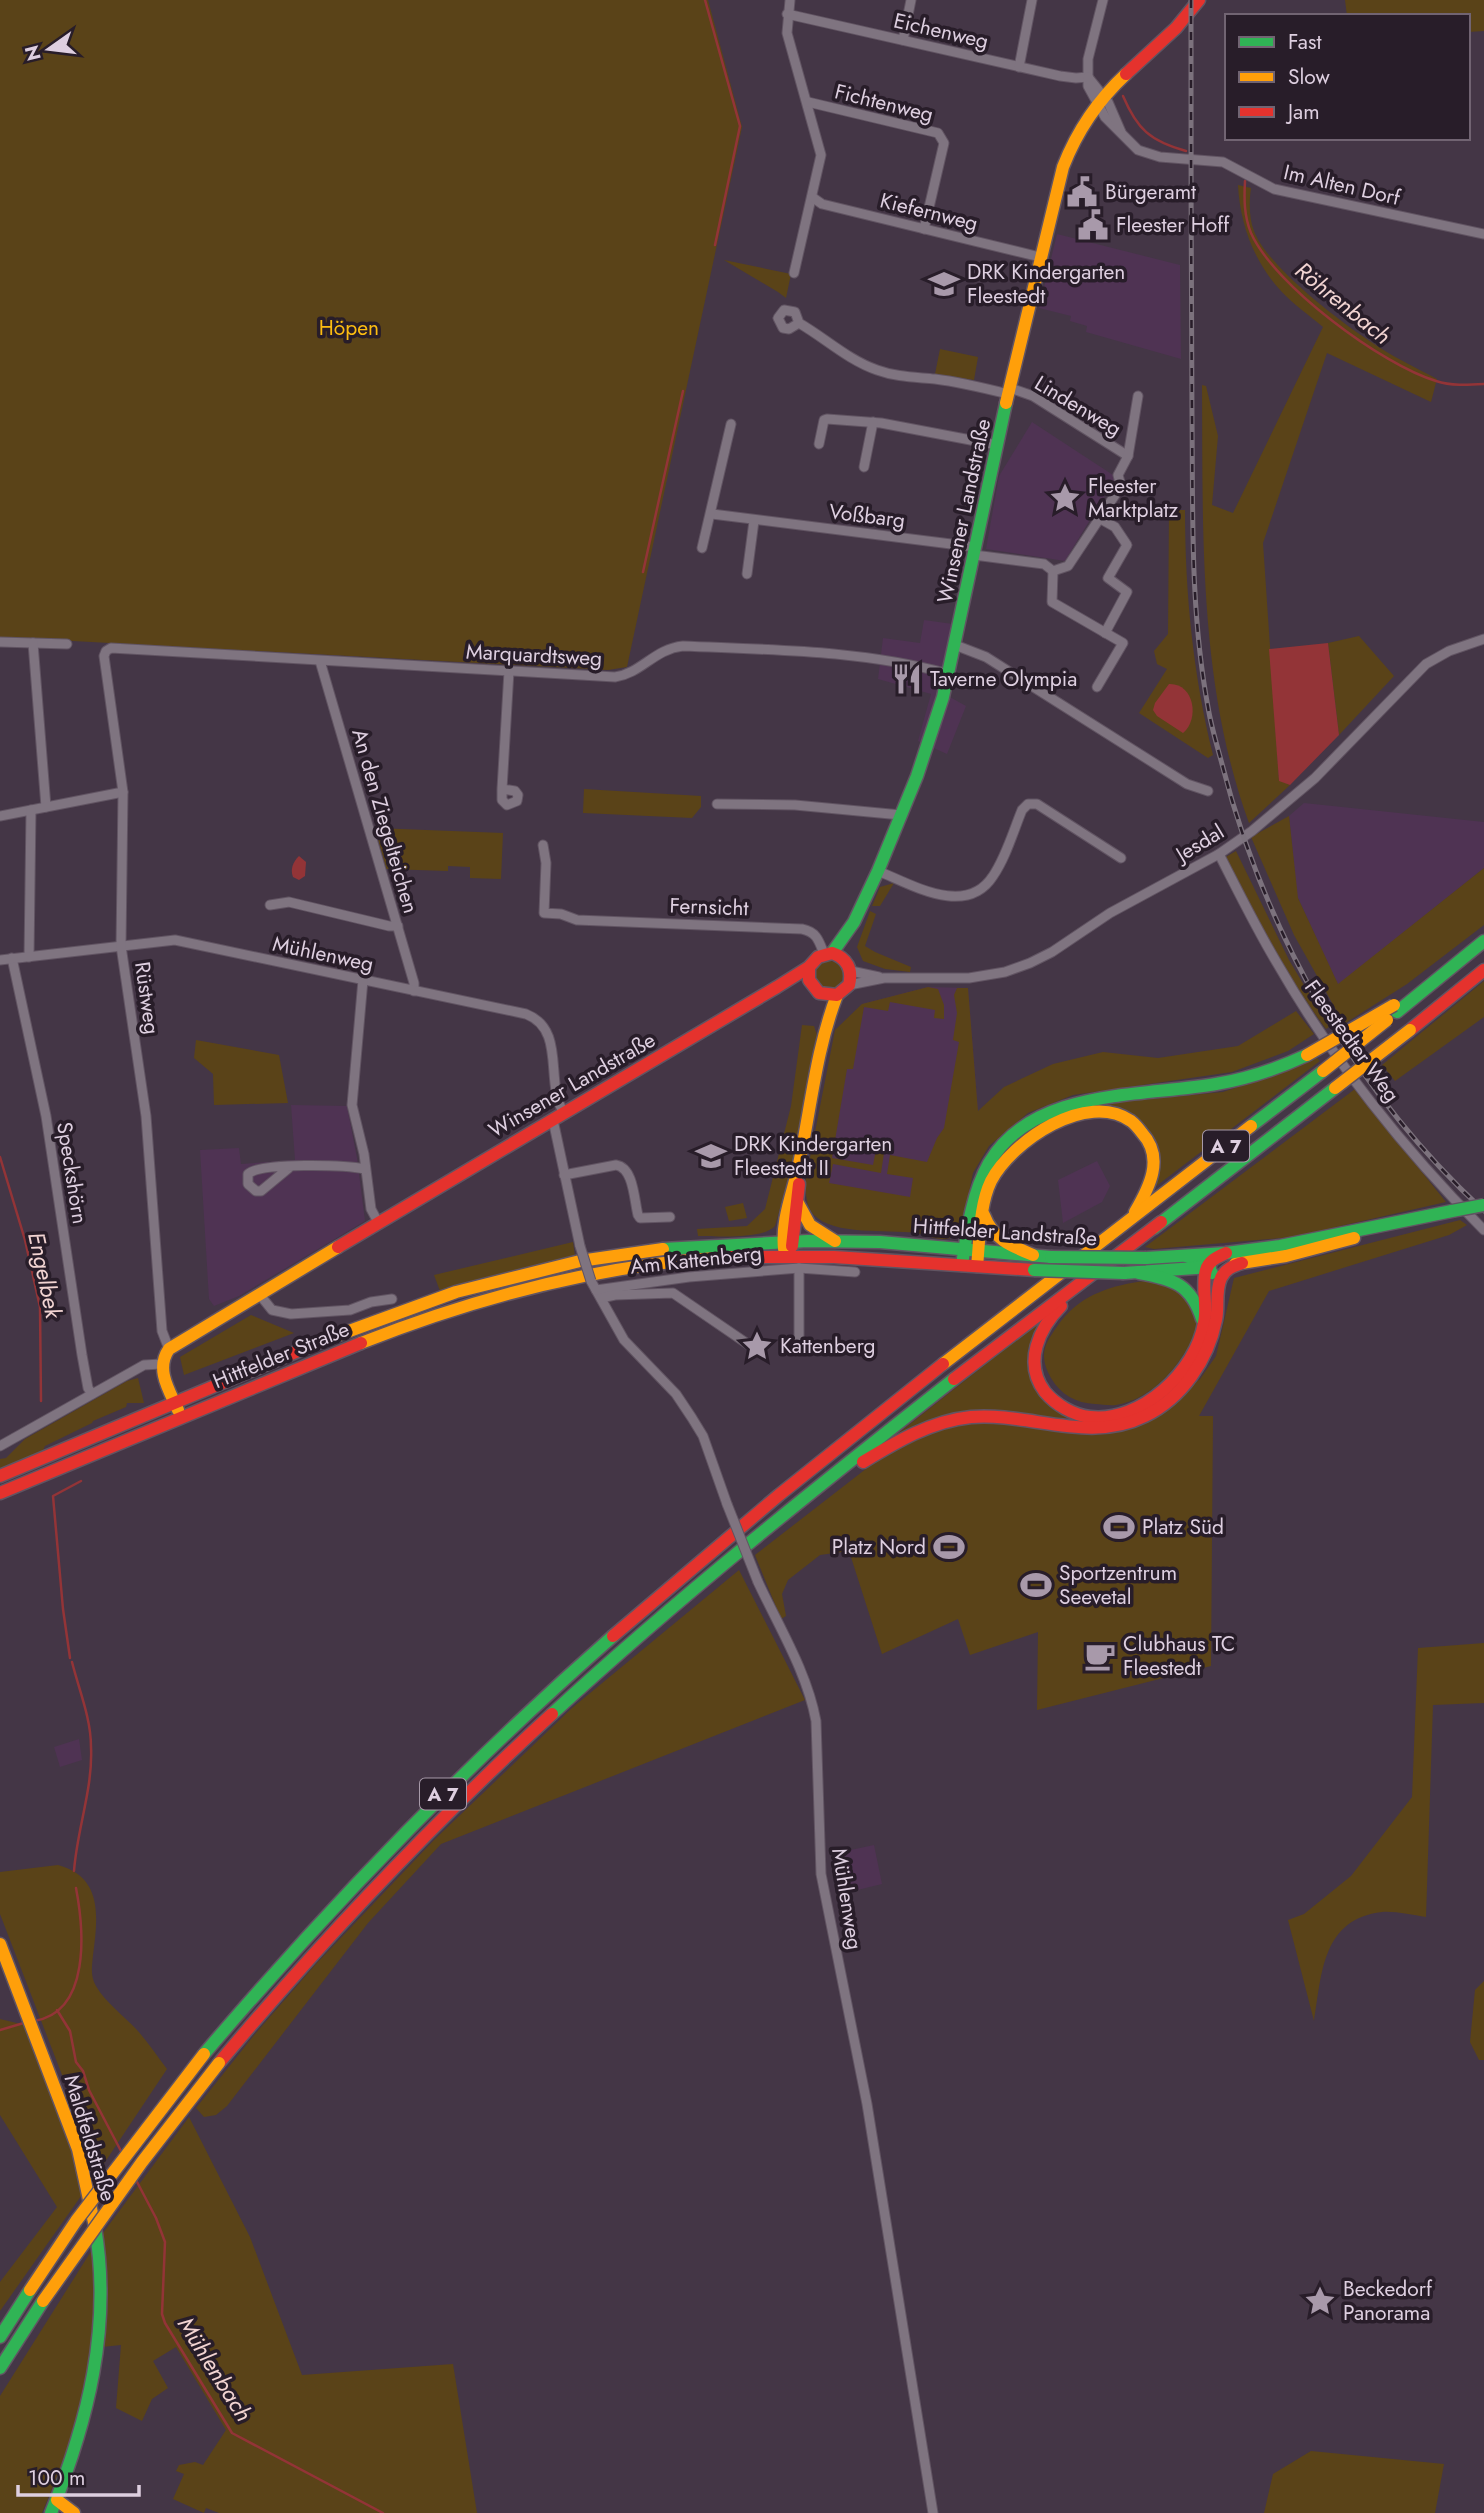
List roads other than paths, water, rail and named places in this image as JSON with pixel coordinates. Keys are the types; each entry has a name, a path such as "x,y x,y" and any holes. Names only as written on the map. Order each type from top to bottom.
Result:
{"main road":[{"name":"Winsener Landstraße","path":"169,1349 519,1138 777,987 809,967 818,957 828,954 854,922 878,871 931,738 949,674 1009,391 1067,155 1079,130 1101,100 1188,18 1199,0"},
{"name":"Winsener Landstraße","path":"849,985 854,922"},
{"name":"A 7","path":"0,2337 84,2211 204,2054 324,1915 459,1778 534,1707 645,1608 893,1403 1322,1071 1484,941"},
{"path":"828,954 849,966"},
{"path":"809,967 808,974 816,991 822,1043"},
{"name":"A 7","path":"0,2368 43,2301 142,2162 219,2063 338,1926 480,1782 609,1664 813,1491 1484,970"},
{"path":"777,987 796,984 837,995"},
{"path":"788,1241 783,1224 799,1166 822,1043 837,995 849,985"},
{"path":"962,1265 975,1195 988,1164 1011,1135 1037,1117 1056,1108 1088,1100 1219,1084 1281,1067 1396,1009"},
{"path":"977,1266 983,1212 991,1182 998,1169 1026,1138 1071,1116 1097,1113 1124,1118 1136,1125 1152,1147 1155,1160 1150,1186 1130,1220"},
{"path":"787,1255 798,1203 799,1166"},
{"path":"798,1203 810,1225 835,1241"},
{"name":"Hittfelder Landstraße","path":"580,1261 657,1249 788,1241 880,1242 1051,1257 1185,1256 1307,1241 1484,1205"},
{"path":"983,1212 993,1235 1005,1245 1033,1255"},
{"name":"Hittfelder Landstraße","path":"587,1278 664,1262 787,1255 1124,1273 1207,1268 1330,1245 1424,1216"},
{"path":"1161,1222 1049,1318 1041,1329 1034,1350 1034,1362 1040,1384 1050,1398 1062,1407 1078,1414 1098,1416 1134,1409 1151,1400 1181,1374 1198,1345 1204,1325 1207,1268 1216,1257 1226,1253"},
{"path":"1185,1256 1207,1268 1219,1284"},
{"name":"Hittfelder Straße","path":"0,1476 349,1330 456,1292 580,1261"},
{"path":"813,1491 916,1431 942,1422 972,1417 1007,1417 1094,1428 1119,1425 1142,1418 1172,1398 1199,1368 1216,1322 1219,1284 1224,1272 1242,1263"},
{"path":"1139,1273 1169,1279 1185,1287 1197,1301 1204,1325"},
{"name":"Hittfelder Straße","path":"0,1493 354,1345 431,1316 506,1293 564,1279 587,1278"},
{"path":"169,1349 164,1354 162,1364 181,1417"},
{"name":"Maldfeldstraße","path":"0,1944 87,2179 96,2227 101,2277 102,2328 94,2385 79,2443 54,2509"},
{"path":"54,2509 74,2513"}],"street":[{"path":"790,0 787,33 821,155 794,273"},
{"path":"903,40 911,0"},
{"path":"1019,67 1031,0"},
{"path":"1101,100 1088,86 1088,59 1103,0"},
{"name":"Eichenweg","path":"787,14 1069,78 1088,77"},
{"name":"Im Alten Dorf","path":"1101,100 1105,117 1138,150 1150,155 1223,162 1274,189 1484,234"},
{"name":"Fichtenweg","path":"808,102 938,133 944,143 925,229"},
{"name":"Kiefernweg","path":"812,197 822,204 1040,257"},
{"name":"Lindenweg","path":"799,323 851,358 871,368 903,377 936,379 1033,396 1128,456"},
{"name":"Lindenweg","path":"1098,518 1121,486 1118,475 1128,456 1138,396"},
{"path":"819,444 824,420 873,422 997,445"},
{"path":"864,467 873,422"},
{"path":"702,548 731,424"},
{"name":"Voßbarg","path":"712,514 975,551 1044,564 1053,571"},
{"path":"1097,687 1123,643 1105,633 1052,602 1053,571 1068,566 1098,518 1115,527 1128,545 1108,578 1127,592 1105,633"},
{"path":"747,574 754,521"},
{"name":"Jesdal","path":"849,985 884,978 969,978 1004,972 1030,963 1070,941 1110,913 1219,854 1252,831 1315,778 1426,664 1449,651 1484,639"},
{"path":"0,642 67,644"},
{"path":"33,643 46,807"},
{"path":"956,645 986,657 1187,785 1208,792"},
{"name":"Marquardtsweg","path":"106,651 111,648 615,677 636,670 660,652 683,646 849,654 888,659 949,674"},
{"name":"Rüstweg","path":"106,651 104,656 123,792 121,946 146,1116 162,1331 169,1349"},
{"name":"An den Ziegelteichen","path":"320,661 414,983 414,991"},
{"path":"502,789 509,671"},
{"path":"0,816 123,792"},
{"path":"717,804 795,805 901,815"},
{"path":"878,871 945,896 962,896 976,891 995,873 1022,810 1028,804 1037,804 1121,858"},
{"path":"29,957 32,810"},
{"name":"Fernsicht","path":"543,845 546,863 544,913 561,914 577,920 802,929 817,935 828,954"},
{"name":"Fleestedter Weg","path":"1219,854 1277,963 1314,1021 1356,1080 1429,1173 1484,1230"},
{"path":"270,905 289,902 397,926"},
{"name":"Mühlenweg","path":"0,960 175,940 526,1014 537,1018 546,1029 558,1101 564,1175 587,1278 624,1340 676,1394 703,1437 758,1583 806,1682 815,1712 821,1874 867,2104 933,2513"},
{"name":"Speckshörn","path":"12,958 46,1116 82,1355 88,1388 92,1394"},
{"name":"Jesdal","path":"849,966 884,978"},
{"path":"363,980 352,1105 364,1154 371,1209 383,1221"},
{"path":"290,1167 347,1165 365,1169"},
{"path":"564,1175 623,1166 627,1170 640,1218 670,1217"},
{"path":"799,1268 799,1348"},
{"name":"Am Kattenberg","path":"598,1294 666,1280 799,1268 855,1272"},
{"path":"598,1294 673,1293 752,1347"},
{"path":"260,1295 272,1310 291,1314 350,1310 392,1298"},
{"path":"1,1444 144,1365 162,1364"}],"waterway":[{"path":"705,0 740,126 715,245"},
{"name":"Röhrenbach","path":"1123,96 1146,132 1163,143 1186,151"},
{"name":"Röhrenbach","path":"1245,181 1247,220 1263,254 1282,276 1332,321 1413,372 1448,384 1484,384"},
{"path":"643,572 683,391"},
{"name":"Engelbek","path":"0,1157 25,1240 40,1307 41,1401"},
{"name":"Engelbek","path":"70,1658 53,1496 81,1481"},
{"name":"Engelbek","path":"72,1662 87,1715 91,1747 90,1778 74,1871"},
{"name":"Engelbek","path":"34,2021 52,2014 66,2002 74,1986 81,1946 76,1888"},
{"name":"Mühlenbach","path":"57,2010 70,2031 76,2062 83,2071 89,2090 122,2153"},
{"name":"Engelbek","path":"0,2030 27,2022"},
{"name":"Mühlenbach","path":"136,2180 165,2242 162,2314 165,2323 232,2433 383,2513"}],"railway":[{"path":"1191,0 1192,489 1195,598 1202,671 1212,728 1240,827 1263,888 1290,948 1321,1006 1356,1062 1395,1115 1437,1165 1484,1211"}],"place":[{"name":"Bürgeramt","path":"1082,192"},
{"name":"Fleester Hoff","path":"1093,225"},
{"name":"DRK Kindergarten Fleestedt","path":"944,284"},
{"name":"Fleester Marktplatz","path":"1065,498"},
{"name":"Taverne Olympia","path":"907,679"},
{"name":"DRK Kindergarten Fleestedt II","path":"711,1156"},
{"name":"Kattenberg","path":"757,1346"},
{"name":"Platz Süd","path":"1119,1527"},
{"name":"Platz Nord","path":"949,1547"},
{"name":"Sportzentrum Seevetal","path":"1036,1585"},
{"name":"Clubhaus TC Fleestedt","path":"1100,1656"},
{"name":"Beckedorf Panorama","path":"1320,2301"}],"park label":[{"name":"Höpen","path":"349,328"}]}
